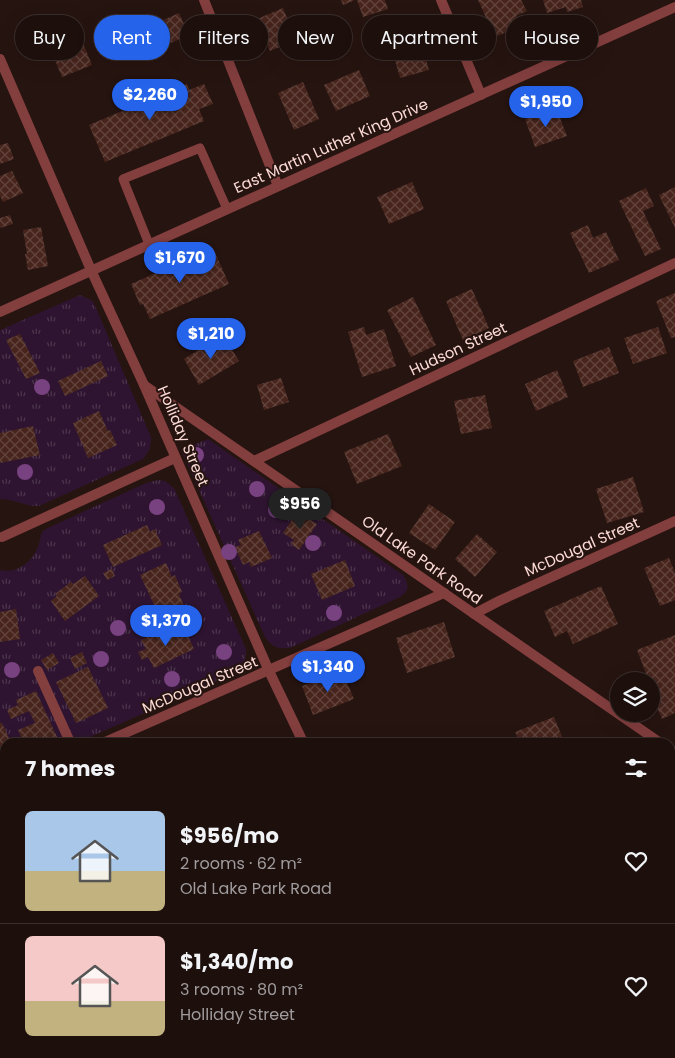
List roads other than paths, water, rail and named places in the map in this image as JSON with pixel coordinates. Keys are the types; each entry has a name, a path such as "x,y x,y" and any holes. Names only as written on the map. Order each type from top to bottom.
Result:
{"street":[{"path":"204,0 278,186"},
{"path":"441,0 481,95"},
{"name":"East Martin Luther King Drive","path":"0,312 675,7"},
{"name":"Holliday Street","path":"0,59 91,270 144,385 269,671 301,738"},
{"name":"Hudson Street","path":"254,461 675,263"},
{"name":"Old Lake Park Road","path":"144,385 653,738"},
{"path":"2,537 176,458"},
{"name":"McDougal Street","path":"474,614 675,521"},
{"name":"McDougal Street","path":"114,738 444,594"},
{"path":"38,671 68,738"}],"lane":[{"path":"149,244 123,179 200,148 227,209"}]}
